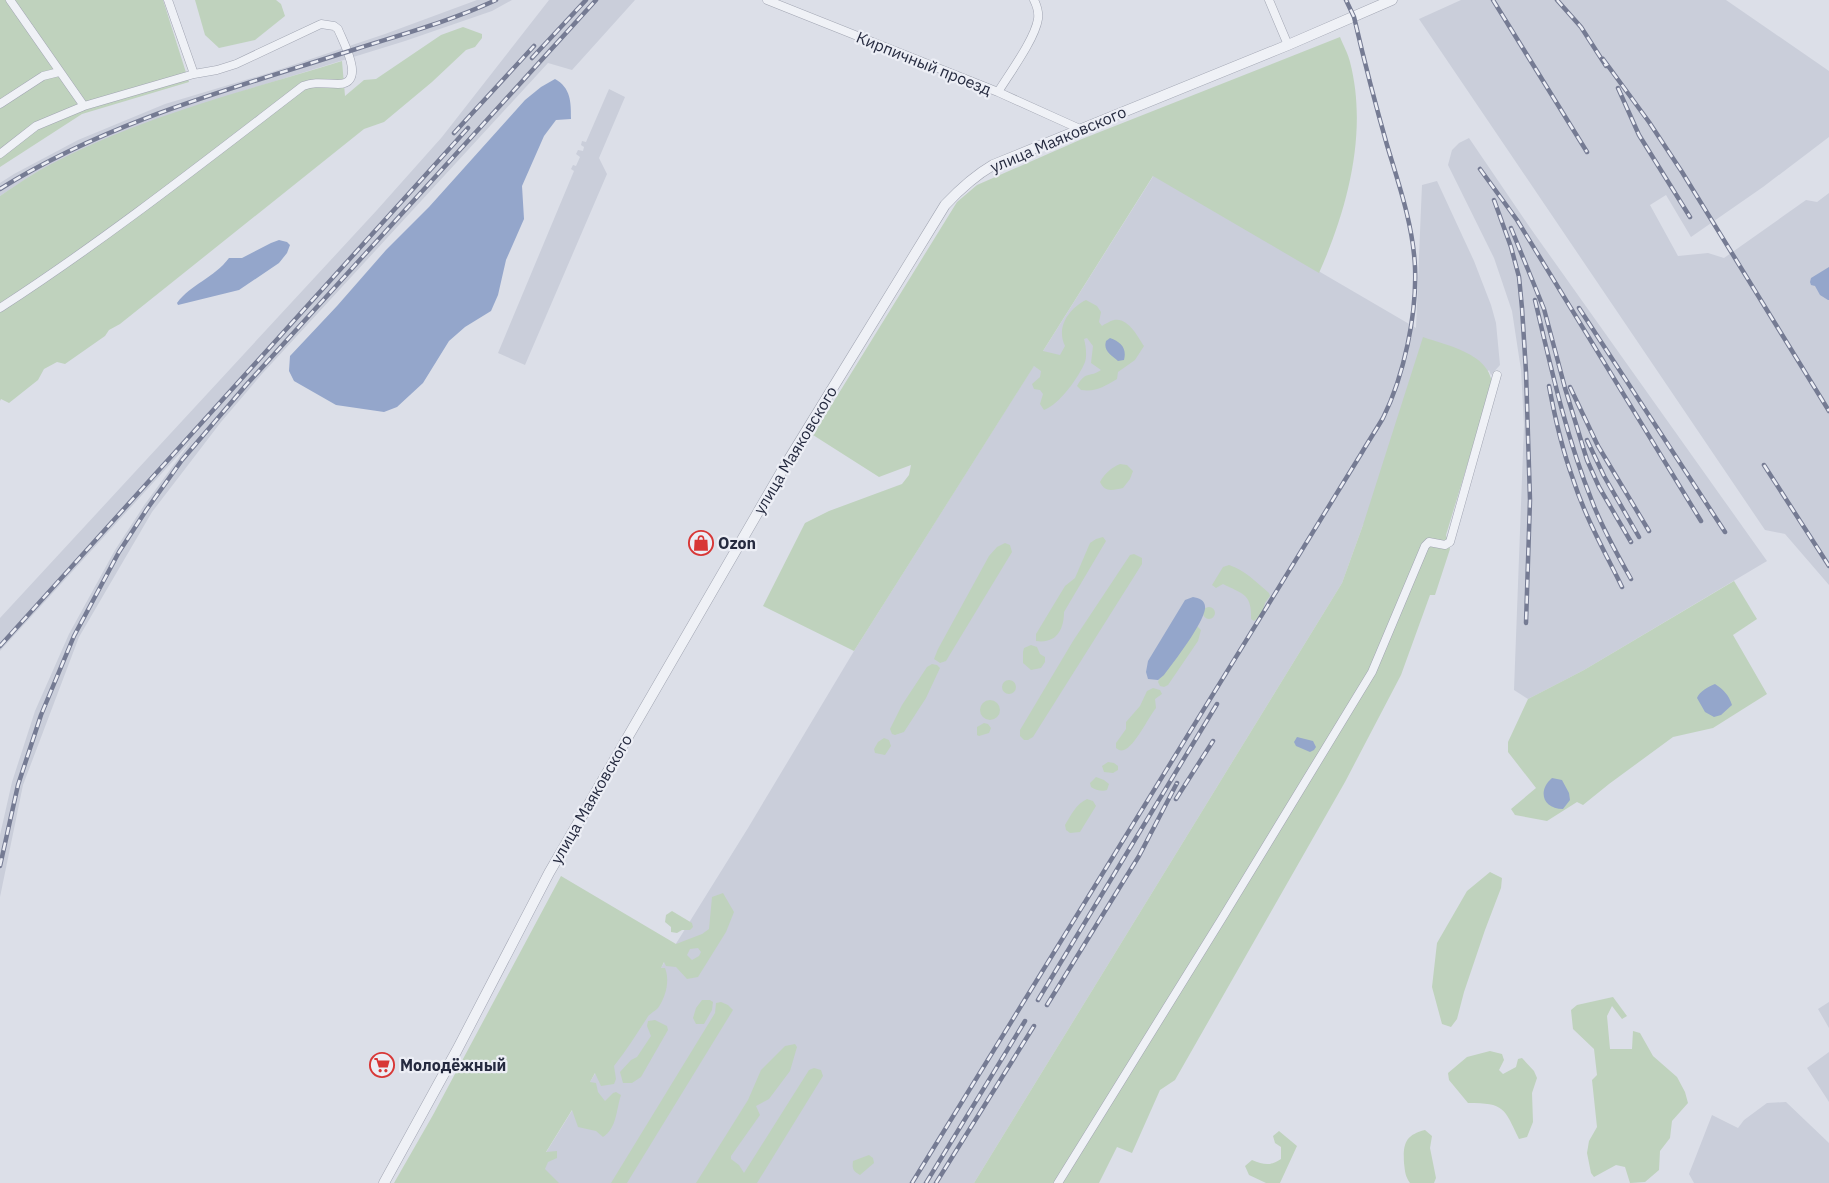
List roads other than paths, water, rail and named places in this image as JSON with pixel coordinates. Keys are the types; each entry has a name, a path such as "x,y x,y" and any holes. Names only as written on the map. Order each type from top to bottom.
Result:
{"street":[{"path":"10,0 84,106"},
{"path":"168,0 194,74"},
{"name":"Кирпичный проезд","path":"767,0 998,92 1080,129"},
{"path":"998,92 1027,45 1038,20 1034,0"},
{"path":"1269,0 1288,45"},
{"name":"улица Маяковского","path":"384,1183 457,1050 553,866 782,469 945,205 960,188 977,174 993,165 1288,45 1392,0"},
{"path":"0,154 36,126 84,106 194,74 236,64 321,24 334,26 338,29 352,65 350,78 346,82 339,84 321,81 304,86 145,208 45,279 0,308"},
{"path":"0,104 43,76 59,72"},
{"path":"1058,1183 1372,672 1425,546 1429,542 1445,545 1450,542 1497,375"}],"water":[{"path":"555,79 564,87 569,96 571,119 556,120 544,136 522,186 524,219 506,260 498,295 491,311 465,327 449,341 423,383 397,407 384,412 336,405 294,381 289,371 290,356 386,250 429,207 525,100"},
{"path":"279,240 290,245 287,253 279,263 239,290 178,305 177,303 183,296 217,271 229,258 242,258"},
{"path":"1829,267 1828,300 1820,295 1815,286 1811,285 1810,282 1811,278"},
{"path":"1110,338 1117,341 1124,349 1124,360 1118,361 1110,355 1105,344"},
{"path":"1193,597 1202,600 1205,606 1199,624 1188,643 1164,675 1158,680 1148,679 1146,672 1148,661 1185,600"},
{"path":"1715,684 1721,688 1732,705 1721,715 1714,717 1705,712 1697,698"},
{"path":"1297,737 1313,741 1316,747 1310,752 1296,746 1294,742"},
{"path":"1552,778 1562,780 1569,793 1570,800 1563,809 1551,806 1544,798 1547,783"}],"railway":[{"path":"0,189 42,165 128,125 218,93 444,21 496,0"},
{"path":"532,58 586,0"},
{"path":"0,866 18,785 41,715 74,636 119,552 147,509 182,460 247,384 596,0"},
{"path":"912,1183 1383,418 1397,383 1408,344 1414,305 1414,251 1405,205 1378,113 1354,17 1346,0"},
{"path":"1493,0 1587,152"},
{"path":"1557,0 1581,27 1606,66"},
{"path":"454,133 534,46"},
{"path":"1603,59 1649,122 1682,172 1829,411"},
{"path":"1618,88 1639,135 1690,217"},
{"path":"0,646 468,128"},
{"path":"1480,169 1517,220 1701,521"},
{"path":"1494,200 1511,247 1519,277 1522,308 1530,500 1526,623"},
{"path":"1511,228 1544,309 1587,460 1599,487 1631,542"},
{"path":"1535,300 1574,452 1600,521 1631,579"},
{"path":"1579,308 1725,532"},
{"path":"1549,386 1562,445 1583,507 1622,587"},
{"path":"1570,387 1598,446 1649,531"},
{"path":"1587,440 1604,476 1639,537"},
{"path":"1764,465 1829,566"},
{"path":"1038,1000 1217,704"},
{"path":"1176,799 1213,741"},
{"path":"1047,1005 1139,856 1177,783"},
{"path":"926,1183 1025,1021"},
{"path":"936,1183 1034,1026"}],"place":[{"name":"Ozon","path":"701,543"},
{"name":"Молодёжный","path":"382,1065"}]}
